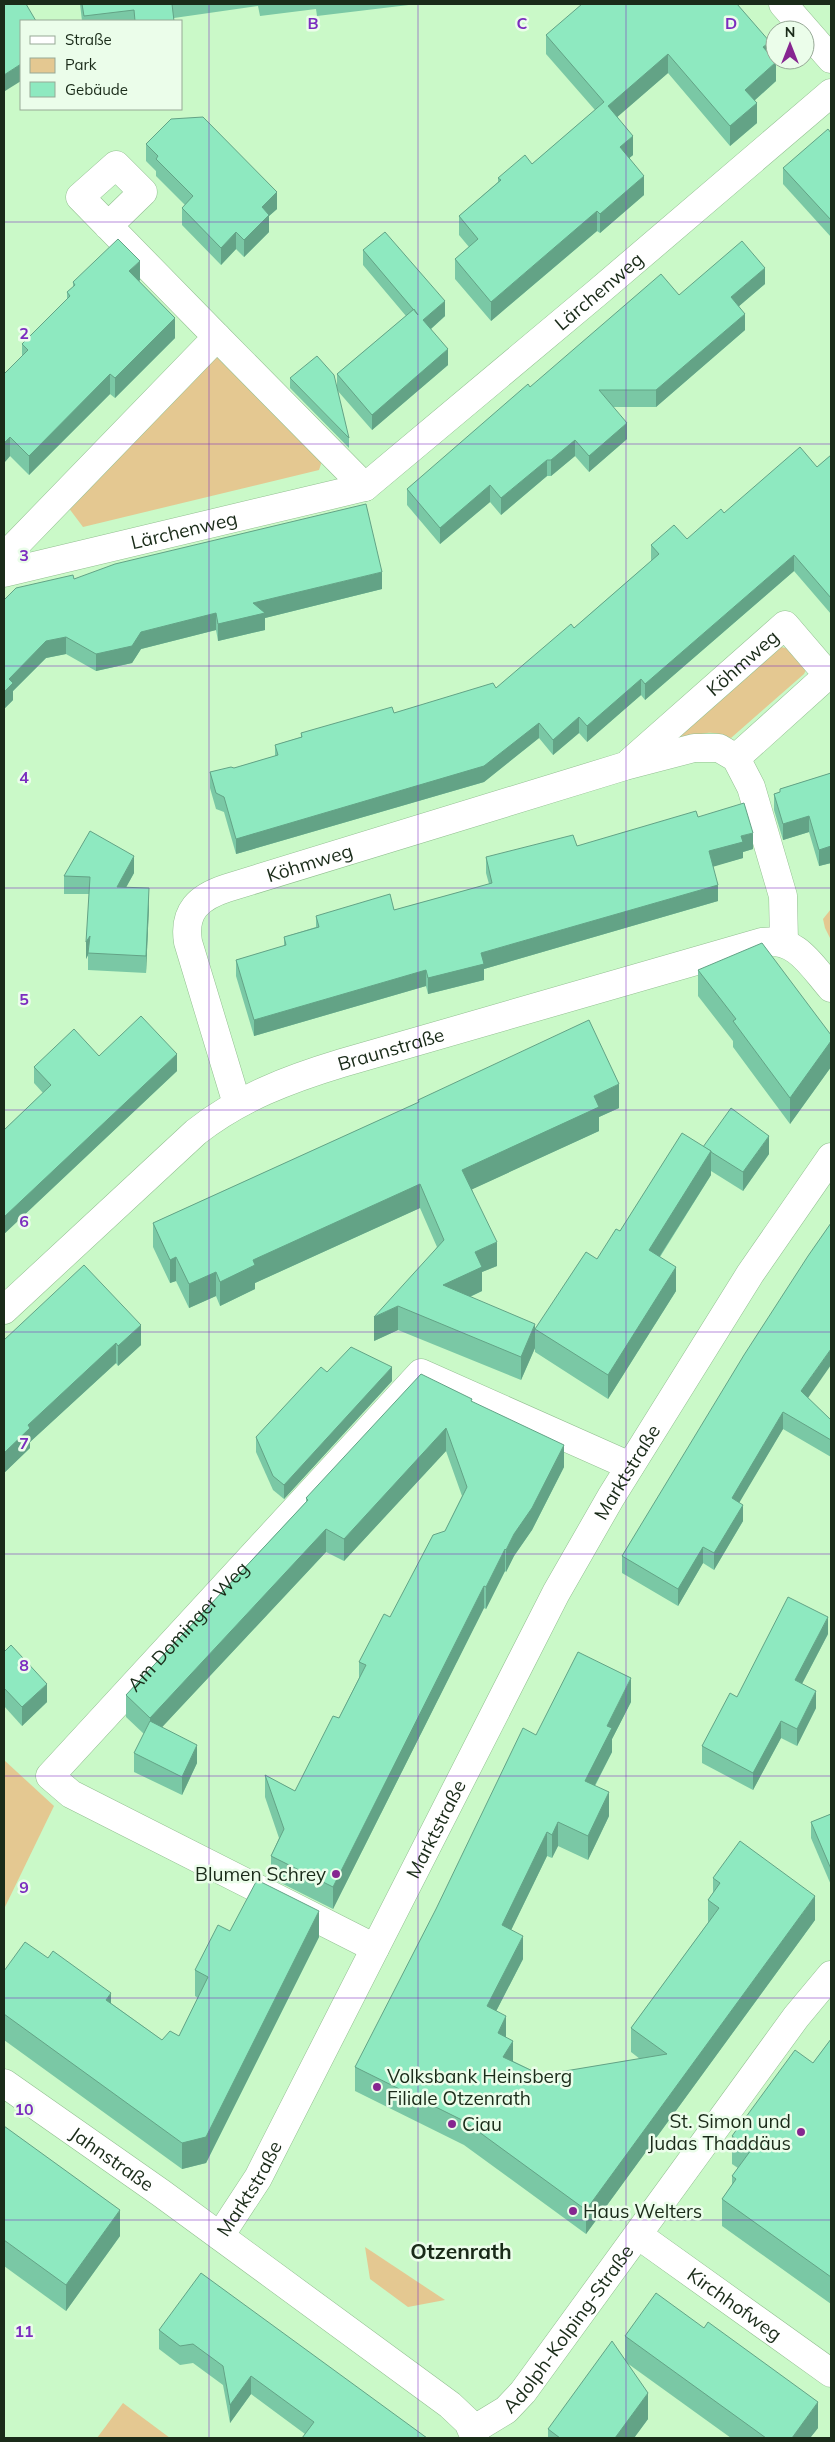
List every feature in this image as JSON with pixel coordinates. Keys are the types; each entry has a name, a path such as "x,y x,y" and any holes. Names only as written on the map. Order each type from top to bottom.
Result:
{"street":[{"path":"783,4 831,59"},
{"name":"Lärchenweg","path":"4,573 365,487 598,292 831,92"},
{"path":"108,226 365,487"},
{"path":"4,557 217,337"},
{"name":"Köhmweg","path":"237,1104 188,942 188,921 196,904 204,897 226,888 625,766 704,747 719,748 736,758 828,675 785,625 625,766"},
{"path":"736,758 751,787 783,896 784,942 799,952 831,988"},
{"name":"Braunstraße","path":"4,1310 176,1150 215,1117 237,1104 287,1081 342,1063 741,948 768,942 784,942"},
{"name":"Marktstraße","path":"474,2434 465,2418 450,2405 220,2236 258,2178 556,1593 630,1466 750,1274 831,1157"},
{"name":"Am Dominger Weg","path":"375,1948 70,1794 50,1776 421,1373 630,1466"},
{"name":"Adolph-Kolping-Straße","path":"474,2434 518,2399 796,2017 831,1975"},
{"name":"Jahnstraße","path":"4,2083 220,2236"},
{"name":"Kirchhofweg","path":"638,2235 831,2373"}],"green space":[{"path":"218,355 322,461 319,470 83,527 68,507"},
{"path":"781,647 786,648 807,668 804,674 731,738 710,733 686,738 679,737"},
{"path":"831,909 831,940 823,919"},
{"path":"4,1760 54,1806 4,1909"},
{"path":"365,2247 445,2300 408,2307 370,2279"},
{"path":"123,2403 170,2438 97,2438"}],"building":[{"path":"4,4 26,4 35,20 20,20 20,65 4,75"},
{"path":"82,4 172,4 174,20 135,20 134,10 84,16"},
{"path":"582,4 737,4 765,36 765,46 763,47 765,49 765,70 767,70 745,90 757,103 730,126 668,54 608,106 633,136 620,147 644,176 600,214 597,211 491,302 455,259 478,239 459,216 501,180 498,178 525,155 532,164 604,102 546,35"},
{"path":"203,117 277,192 262,207 269,215 244,240 236,232 221,248 182,208 193,196 156,159 158,156 146,144 171,119"},
{"path":"828,129 831,133 831,220 783,168"},
{"path":"385,232 445,301 423,320 448,349 372,415 337,374 413,310 363,250"},
{"path":"118,239 140,261 129,271 175,318 115,378 110,374 29,456 10,437 4,443 4,374 28,350 22,344 70,296 67,292 75,285 73,282"},
{"path":"742,241 765,268 731,297 745,314 656,390 599,390 627,423 589,456 575,440 551,460 547,460 501,498 490,485 440,528 407,489 528,384 530,387 661,274 679,295"},
{"path":"317,356 334,375 349,438 290,378"},
{"path":"800,447 817,467 831,455 831,598 794,555 645,684 641,679 587,726 579,717 553,740 539,723 484,766 236,839 224,797 216,793 210,772 234,768 278,755 275,745 302,737 301,733 392,707 394,713 493,683 496,688 571,624 574,628 659,554 651,545 674,525 687,539 721,509 724,513"},
{"path":"366,504 382,572 253,603 265,613 218,624 216,613 141,632 132,646 96,654 66,637 46,641 9,679 13,683 4,692 4,600 16,588 73,575 74,579 115,564"},
{"path":"831,773 831,846 819,850 809,816 783,824 774,794 780,792 780,789"},
{"path":"744,803 753,833 741,836 743,842 709,851 718,885 481,953 484,964 428,978 426,970 254,1020 236,960 286,945 284,937 319,927 316,916 390,894 394,910 492,883 486,857 573,835 577,846 696,811 698,817"},
{"path":"90,831 134,856 117,887 149,888 146,956 88,953 90,936 86,942 90,877 64,876"},
{"path":"762,943 831,1035 831,1041 790,1098 733,1021 736,1019 698,970"},
{"path":"141,1016 177,1054 4,1217 4,1130 51,1085 34,1067 74,1029 99,1056"},
{"path":"589,1020 619,1084 594,1096 599,1107 462,1170 497,1242 475,1252 482,1267 443,1285 535,1324 521,1357 398,1306 374,1317 444,1240 420,1184 253,1260 255,1265 220,1282 216,1272 189,1284 176,1257 170,1260 153,1223 419,1102 418,1100"},
{"path":"731,1108 769,1136 743,1172 703,1147"},
{"path":"682,1133 711,1151 649,1250 676,1267 608,1375 535,1329 586,1252 597,1259 616,1229 620,1231"},
{"path":"831,1223 831,1349 801,1391 831,1420 831,1440 783,1412 732,1498 743,1505 714,1553 703,1547 678,1589 622,1556 744,1355"},
{"path":"84,1265 141,1325 118,1346 116,1343 28,1425 30,1428 4,1453 4,1340"},
{"path":"351,1347 392,1367 284,1485 273,1476 256,1437 321,1367 327,1372"},
{"path":"421,1374 472,1399 471,1401 564,1445 532,1508 505,1549 486,1587 484,1586 333,1887 271,1856 284,1829 265,1775 295,1791 333,1716 339,1718 366,1665 359,1662 384,1614 390,1617 433,1535 445,1531 467,1487 446,1428 344,1539 326,1529 150,1718 126,1695 308,1500 306,1498"},
{"path":"788,1597 828,1617 795,1680 816,1691 797,1729 781,1721 753,1773 702,1746 730,1693 737,1697"},
{"path":"11,1645 47,1684 22,1707 4,1688 4,1652"},
{"path":"578,1652 631,1678 607,1726 612,1728 585,1781 609,1792 588,1836 558,1822 552,1835 547,1832 502,1925 523,1936 487,2006 506,2016 498,2033 513,2041 503,2057 541,2075 667,2054 631,2028 719,1908 708,1900 720,1883 713,1878 740,1841 815,1896 586,2210 464,2121 355,2067 436,1909 523,1728 536,1735"},
{"path":"150,1721 197,1745 182,1777 134,1753"},
{"path":"831,1814 831,1869 811,1822"},
{"path":"257,1880 319,1911 206,2137 182,2143 4,2014 4,1971 25,1942 48,1958 53,1951 111,1993 106,2000 162,2040 170,2031 179,2036 208,1977 195,1970 218,1925 230,1931"},
{"path":"831,2039 831,2277 722,2199 736,2179 732,2176 751,2150 732,2136 795,2050 813,2063"},
{"path":"4,2126 120,2210 66,2285 4,2240"},
{"path":"201,2273 427,2438 302,2438 314,2422 251,2376 230,2405 223,2366 193,2344 180,2346 159,2330"},
{"path":"656,2293 704,2328 708,2322 818,2402 792,2438 766,2438 625,2336"},
{"path":"612,2341 648,2393 615,2438 560,2438 548,2429"}],"place":[{"name":"Blumen Schrey","path":"336,1874"},
{"name":"Volksbank Heinsberg Filiale Otzenrath","path":"377,2087"},
{"name":"Ciau","path":"452,2124"},
{"name":"St. Simon und Judas Thaddäus","path":"801,2132"},
{"name":"Haus Welters","path":"573,2211"}],"district":[{"name":"Otzenrath","path":"461,2251"}]}
